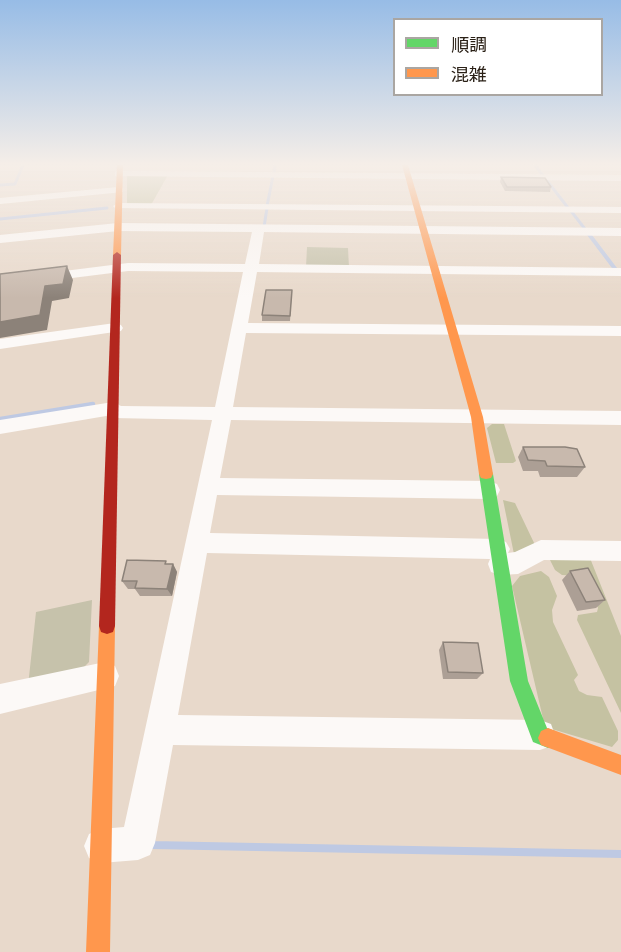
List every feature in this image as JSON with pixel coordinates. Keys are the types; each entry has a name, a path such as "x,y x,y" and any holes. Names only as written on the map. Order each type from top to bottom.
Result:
{"street":[{"path":"98,952 119,209"},
{"path":"418,209 477,417 519,681 540,735"},
{"path":"563,209 621,210"},
{"path":"0,239 118,227 621,232"},
{"path":"101,846 138,843 259,228"},
{"path":"0,283 117,269 621,272"},
{"path":"0,344 115,328"},
{"path":"239,328 621,331"},
{"path":"0,427 113,410 621,418"},
{"path":"208,486 489,490"},
{"path":"197,543 499,556 518,563 541,550 621,551"},
{"path":"0,699 105,676"},
{"path":"160,730 540,735 621,765"}],"shaded area":[{"path":"307,247 348,248 349,268 306,267"},
{"path":"492,424 504,424 516,461 513,463 496,463 487,428"},
{"path":"503,500 515,503 536,547 515,559"},
{"path":"588,553 621,636 621,713 577,620 578,615 597,612 598,608 582,576 562,575 555,570 548,556"},
{"path":"541,571 549,577 557,596 552,610 553,622 578,675 574,680 579,691 587,695 602,697 618,731 618,740 612,747 545,727 512,586 520,576"},
{"path":"92,600 89,662 77,674 28,686 36,612"}],"building":[{"path":"67,266 63,284 45,286 40,315 0,322 0,274"},
{"path":"266,290 292,290 290,316 262,315"},
{"path":"523,447 577,449 585,467 547,466 545,461 528,460"},
{"path":"127,560 166,561 165,564 173,564 167,589 135,588 137,581 122,581"},
{"path":"588,568 605,600 586,602 570,571"},
{"path":"443,642 478,643 483,673 448,672"}],"waterway":[{"path":"0,219 93,209"},
{"path":"264,227 267,209"},
{"path":"571,211 585,229"},
{"path":"588,233 616,270"},
{"path":"0,419 93,404"},
{"path":"152,843 152,845 621,854"}],"traffic: fast":[{"path":"486,474 519,681 540,735 548,738"}],"traffic: slow":[{"path":"117,255 119,209"},
{"path":"418,209 477,417 486,474"},
{"path":"98,952 107,626"},
{"path":"548,738 621,765"}],"traffic: jam":[{"path":"107,626 117,255"}]}
